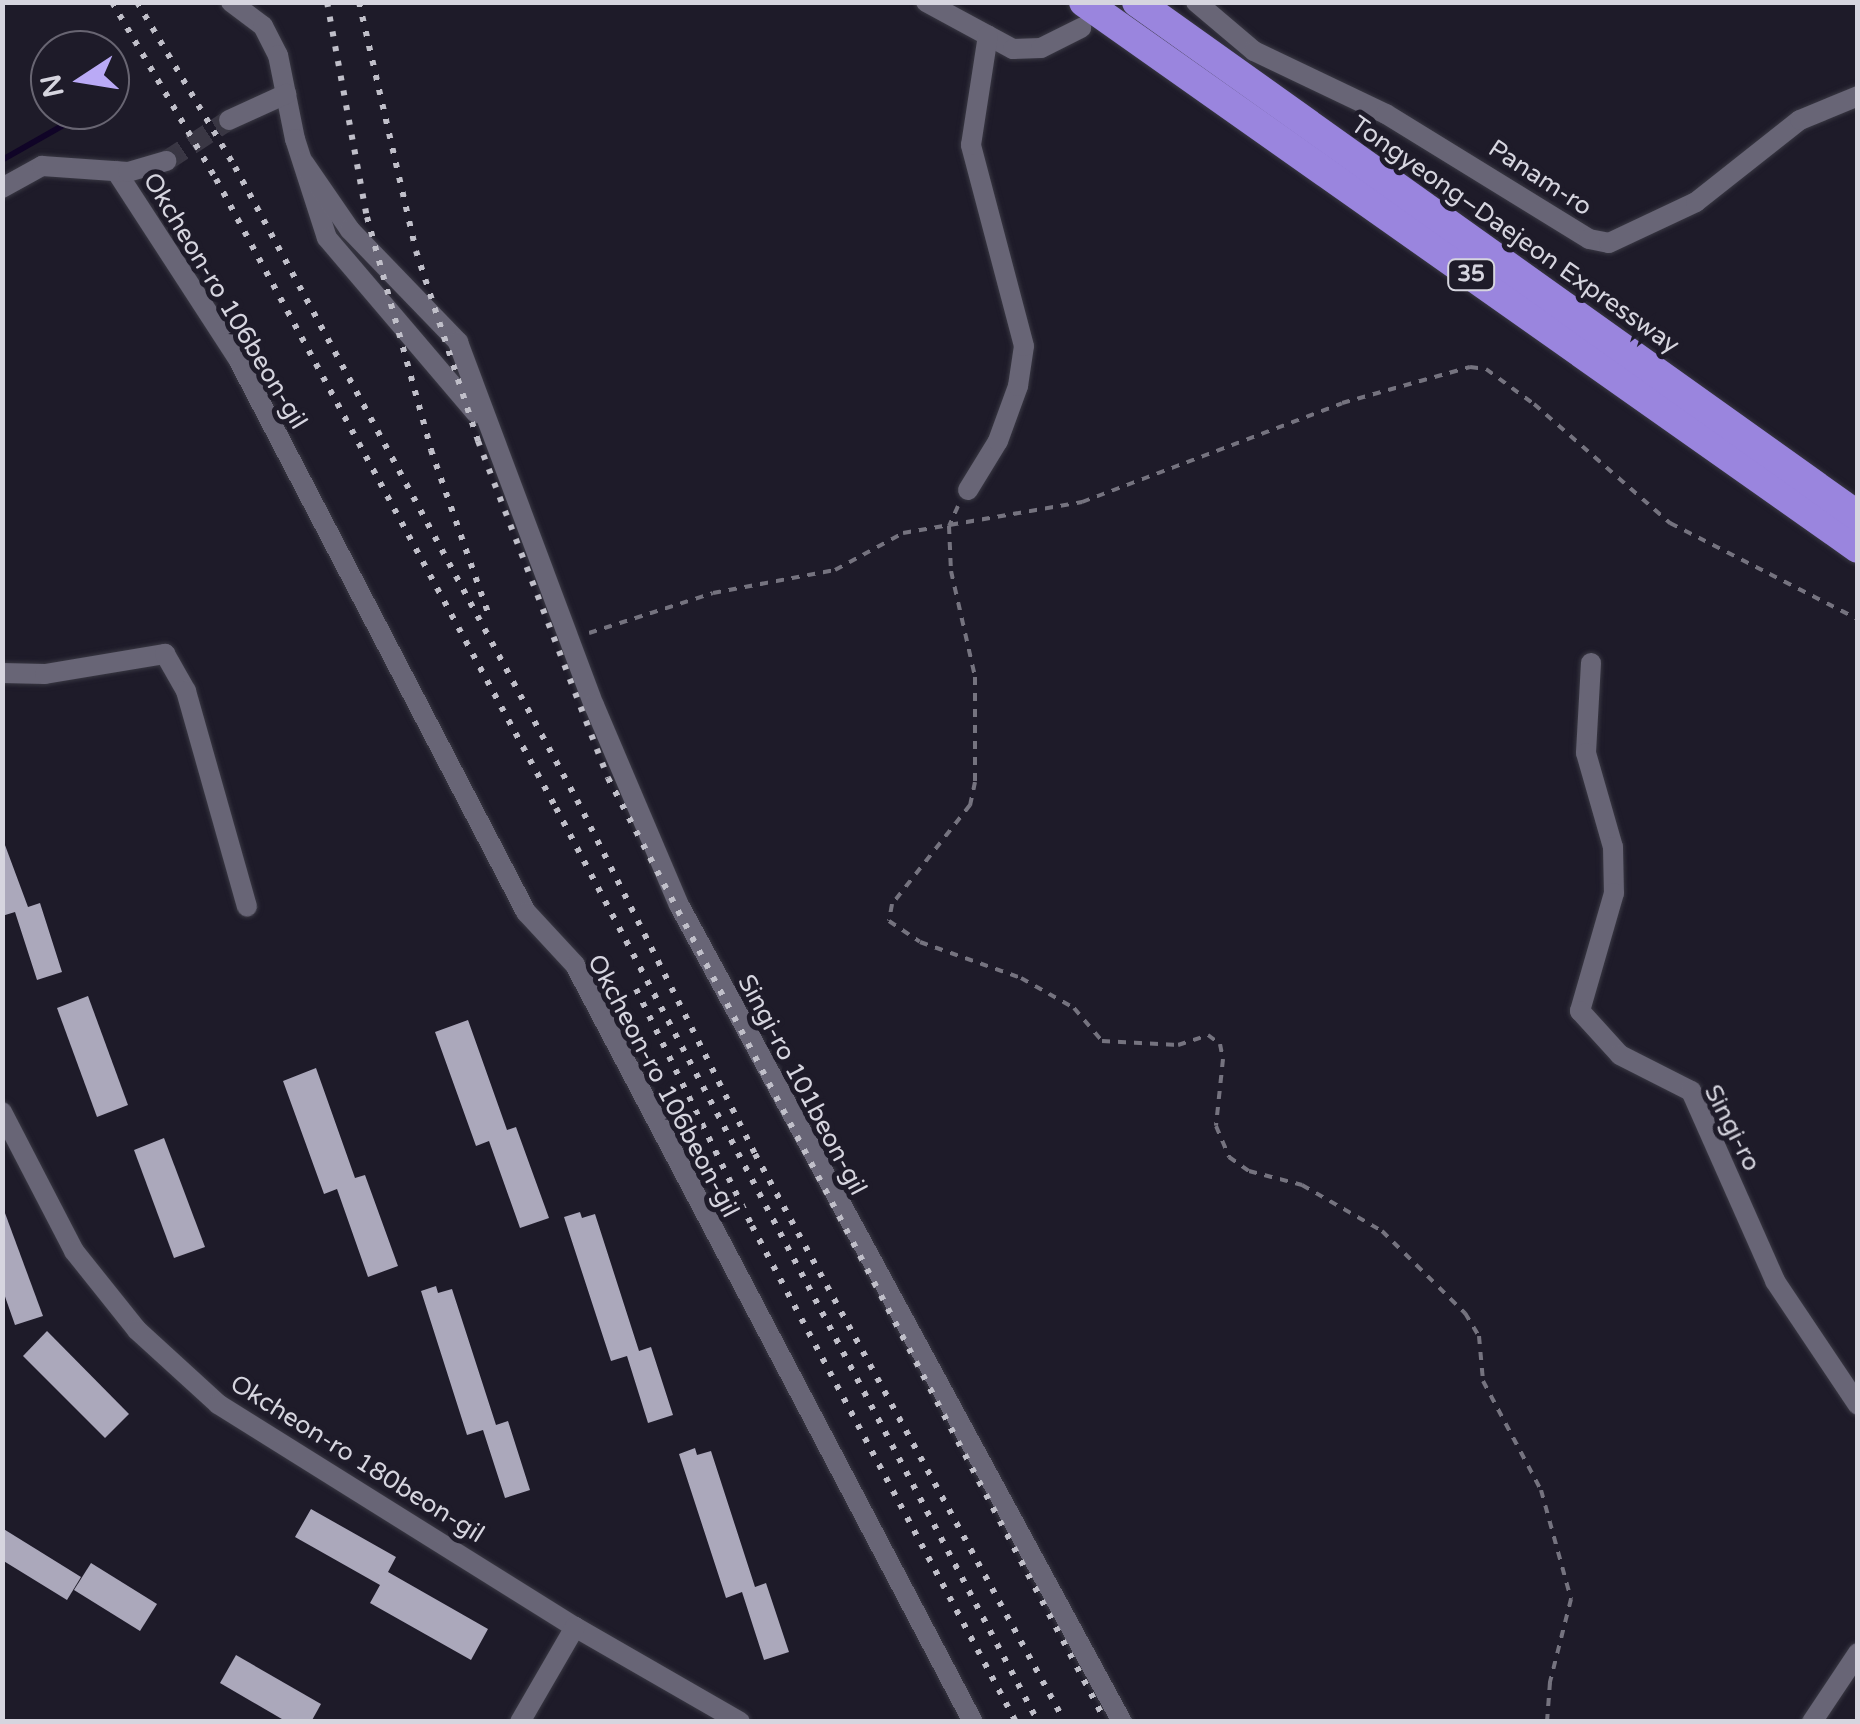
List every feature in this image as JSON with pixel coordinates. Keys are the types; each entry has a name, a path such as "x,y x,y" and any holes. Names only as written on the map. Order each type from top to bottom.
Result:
{"highway":[{"name":"Tongyeong–Daejeon Expressway","path":"1137,2 1858,516"},
{"name":"35","path":"1082,15 1858,548"}],"street":[{"path":"231,2 263,26 304,163 338,254 440,363 494,446"},
{"path":"926,2 1013,49 1041,48 1082,15"},
{"name":"Panam-ro","path":"1196,2 1254,51 1386,114 1590,240 1609,243 1696,202 1800,120 1858,96"},
{"path":"968,490 998,441 1018,386 1024,346 972,145 988,35"},
{"path":"230,120 286,94"},
{"path":"2,188 42,166 116,171 166,161"},
{"path":"304,163 350,230 458,342 494,446"},
{"name":"Okcheon-ro 106beon-gil","path":"116,171 238,360 526,912 575,965 973,1722"},
{"name":"Singi-ro 101beon-gil","path":"494,446 696,937 1122,1722"},
{"path":"2,673 46,674 164,654 186,691 247,906"},
{"name":"Singi-ro","path":"1591,663 1586,752 1613,847 1614,893 1580,1011 1620,1055 1691,1091 1775,1281 1858,1405"},
{"name":"Okcheon-ro 180beon-gil","path":"2,1112 74,1251 137,1330 218,1404 575,1627 740,1722"},
{"path":"520,1722 575,1627"},
{"path":"1812,1722 1858,1652"}],"path":[{"path":"571,640 713,594 835,570 903,534 1082,502 1342,402 1470,367 1486,369 1534,404 1670,523 1858,619"},
{"path":"968,490 949,526 951,571 976,678 975,782 970,805 892,904 890,921 920,942 1021,978 1074,1008 1102,1041 1178,1045 1208,1035 1223,1059 1216,1126 1229,1157 1249,1171 1302,1185 1382,1231 1465,1312 1479,1336 1483,1381 1541,1490 1571,1599 1550,1682 1547,1722"}],"building":[{"path":"2,837 28,907 40,903 62,972 37,980 15,912 2,916"},
{"path":"88,996 128,1105 97,1117 57,1008"},
{"path":"468,1020 507,1130 516,1127 549,1218 520,1228 489,1141 476,1146 435,1032"},
{"path":"316,1068 355,1178 365,1175 398,1266 368,1277 337,1189 324,1194 283,1081"},
{"path":"164,1138 205,1247 174,1258 134,1150"},
{"path":"2,1205 43,1316 15,1325 2,1288"},
{"path":"580,1212 582,1218 595,1214 639,1351 651,1347 673,1415 648,1423 627,1356 611,1361 564,1217"},
{"path":"436,1286 438,1293 452,1289 496,1425 508,1421 530,1490 505,1498 483,1430 467,1435 421,1291"},
{"path":"47,1331 129,1414 105,1438 23,1356"},
{"path":"695,1448 697,1455 711,1451 755,1587 766,1583 789,1652 764,1660 742,1592 726,1598 679,1454"},
{"path":"311,1509 396,1557 388,1572 488,1629 471,1660 370,1603 380,1585 295,1537"},
{"path":"2,1528 81,1577 67,1600 2,1560"},
{"path":"91,1563 157,1604 140,1631 74,1590"},
{"path":"236,1655 321,1704 311,1722 287,1722 220,1683"}],"waterway":[{"path":"2,160 55,130"}],"tunnel":[{"path":"166,161 229,120"}],"railway":[{"path":"112,2 216,179 556,808 1038,1722"},
{"path":"137,2 235,167 577,800 755,1154 1065,1722"},
{"path":"327,2 367,217 431,450 488,613"},
{"path":"359,2 416,251 478,441 608,778 1106,1722"},
{"path":"636,989 752,1226 1016,1722"}]}
